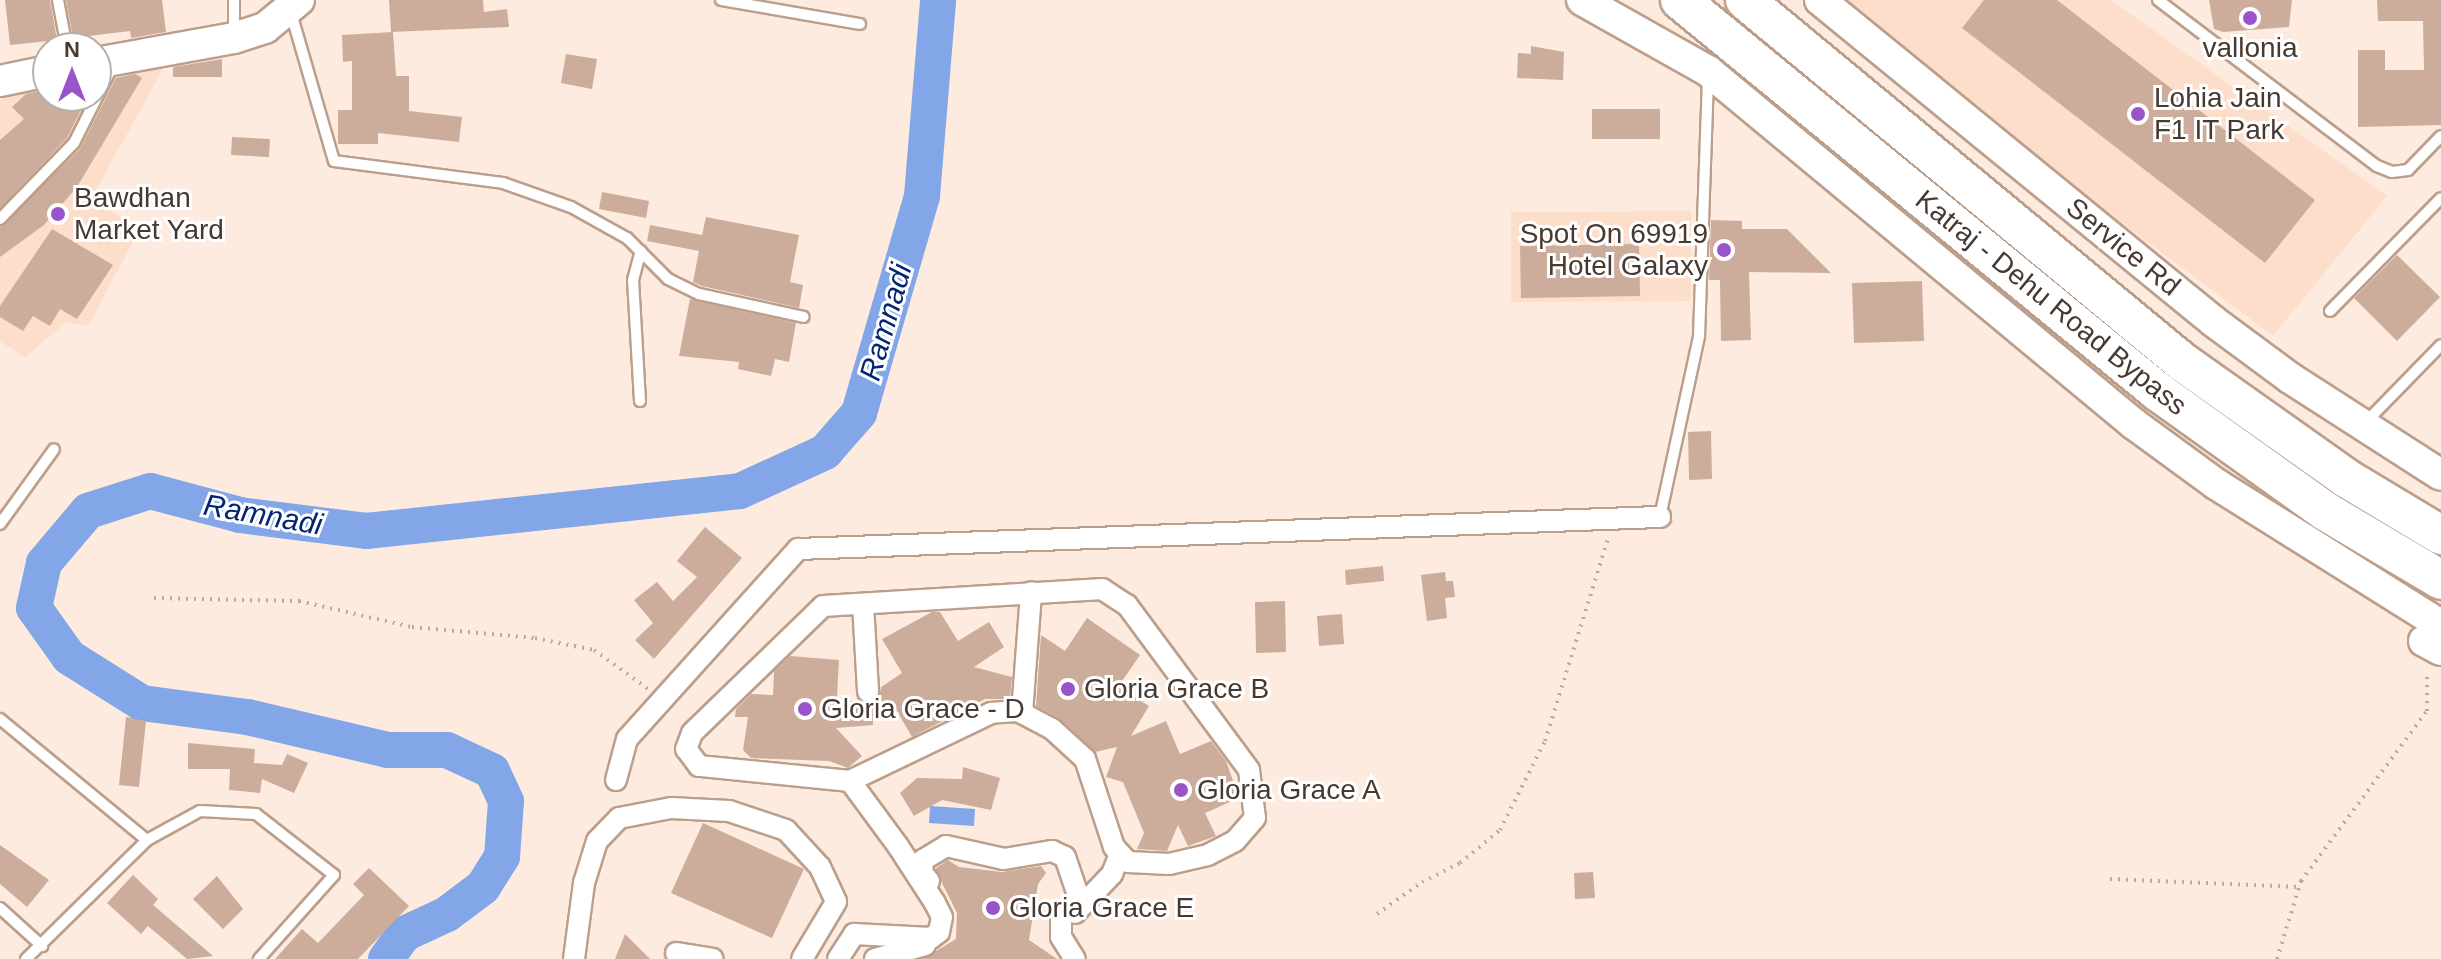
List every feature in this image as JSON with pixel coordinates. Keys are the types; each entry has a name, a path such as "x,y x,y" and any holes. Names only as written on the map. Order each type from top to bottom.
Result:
{"highway":[{"name":"Katraj - Dehu Road Bypass","path":"1680,0 2157,391 2325,511 2441,580"},
{"name":"Katraj - Dehu Road Bypass","path":"1745,0 2181,361 2346,478 2441,535"}],"street":[{"path":"1582,0 1708,71 2134,424 2435,641"},
{"name":"Service Rd","path":"1820,0 2213,321 2361,426 2441,475"},
{"path":"112,61 234,38 265,28 294,6"},
{"path":"0,81 32,74"},
{"path":"616,780 627,739 798,549 1660,517"},
{"path":"1081,959 1066,940 1067,919 1112,874 1119,857 1085,759 1052,729 1022,713 991,713 850,781 699,766 686,749 692,733 823,606 1102,589 1127,605 1254,782 1255,818 1235,841 1169,864 1145,865 1119,857"},
{"path":"1022,713 1031,592"},
{"path":"863,604 868,692"},
{"path":"838,959 854,934 931,938 939,932 942,917 850,781"},
{"path":"574,959 584,883 597,841 619,818 671,808 729,811 786,830 820,867 836,902 802,959"},
{"path":"875,959 945,937 948,920 943,901 922,873 923,860 946,846 962,846 1004,859 1052,851 1065,857 1080,901 1061,917 1061,937 1075,959"},
{"path":"676,953 713,959"}],"lane":[{"path":"58,0 64,32"},
{"path":"234,0 234,38"},
{"path":"721,0 860,24"},
{"path":"2158,0 2377,166 2392,172 2408,170 2441,136"},
{"path":"294,6 334,161 503,183 571,207 641,251 668,279 699,294 804,317"},
{"path":"1660,517 1699,336 1708,71"},
{"path":"0,219 74,143 86,112"},
{"path":"2330,311 2441,198"},
{"path":"2430,209 2441,219"},
{"path":"640,401 633,280 641,251"},
{"path":"2361,426 2441,345"},
{"path":"0,524 54,449"},
{"path":"0,719 147,840"},
{"path":"26,959 147,840 200,811 256,814 334,875 259,959"},
{"path":"0,908 42,946"}],"path":[{"path":"1377,914 1422,882 1460,863 1500,830 1545,741 1614,518"},
{"path":"154,598 299,601 412,627 594,650 662,701"},
{"path":"2277,959 2299,887 2427,711 2427,660 2435,641"},
{"path":"2110,879 2299,887"}],"shaded area":[{"path":"1847,0 2111,0 2387,196 2273,336 1970,109"},
{"name":"Bawdhan Market Yard","path":"166,64 92,197 139,231 88,326 66,322 25,358 0,341 0,89 32,82 32,112 112,112 112,68"},
{"path":"1691,211 1691,301 1511,302 1511,212"}],"water":[{"path":"930,806 975,809 974,826 929,823"}],"building":[{"path":"5,0 50,0 56,32 32,32 32,43 10,45"},
{"path":"66,0 162,0 166,32 131,38 130,31 72,32"},
{"path":"389,0 483,0 484,12 507,9 509,27 391,32"},
{"name":"Lohia Jain F1 IT Park","path":"1984,0 2057,0 2315,200 2265,263 1962,28"},
{"name":"vallonia","path":"2209,0 2292,0 2289,27 2223,32 2214,29"},
{"path":"2377,0 2441,0 2441,125 2358,127 2358,50 2385,50 2385,70 2424,70 2423,21 2378,21"},
{"path":"393,32 396,76 409,76 409,111 462,117 459,142 378,133 378,144 338,144 338,110 352,110 352,61 343,62 342,35"},
{"path":"1531,46 1564,52 1563,80 1517,78 1518,53 1531,54"},
{"path":"566,54 597,59 592,89 561,83"},
{"path":"222,59 222,77 173,77 173,67"},
{"path":"135,74 142,78 77,187 44,225 0,257 0,227 80,149 99,112 112,112 112,86 116,78"},
{"path":"32,93 32,112 80,112 67,138 0,208 0,140 24,119 12,107 26,94"},
{"path":"1592,109 1660,109 1660,139 1592,139"},
{"path":"232,137 270,139 269,157 231,155"},
{"path":"602,192 649,201 646,218 599,209"},
{"path":"706,217 799,235 790,282 803,285 799,308 702,286 693,282 699,251 647,241 650,225 702,235"},
{"path":"1711,220 1742,221 1742,229 1787,229 1831,273 1749,272 1751,340 1721,341 1720,280 1709,280"},
{"path":"52,229 113,265 77,319 60,309 50,326 33,316 23,331 0,317 0,306"},
{"path":"1639,244 1640,296 1521,298 1520,246"},
{"path":"2397,255 2440,297 2397,341 2354,298"},
{"path":"1922,281 1924,341 1854,343 1852,283"},
{"path":"690,299 796,323 789,362 775,359 771,376 738,369 739,362 679,356"},
{"path":"1711,431 1712,479 1689,480 1688,432"},
{"path":"705,527 742,558 654,659 635,640 653,623 634,600 657,582 673,601 697,577 677,561"},
{"path":"1383,566 1384,581 1346,585 1345,570"},
{"path":"1445,572 1446,581 1453,581 1455,597 1445,598 1447,618 1427,621 1421,575"},
{"path":"1285,601 1286,652 1256,653 1255,602"},
{"path":"932,612 940,612 958,641 989,622 1004,647 974,667 1012,677 1010,699 985,699 912,737 894,706 873,718 873,725 836,728 862,756 848,768 829,761 751,758 743,750 748,717 735,717 736,709 751,694 773,695 774,671 790,656 839,660 837,698 870,705 879,698 881,687 902,673 882,639"},
{"path":"1342,614 1344,644 1319,646 1317,616"},
{"path":"1087,618 1140,655 1118,687 1149,706 1131,736 1166,721 1180,754 1211,741 1226,761 1239,798 1205,813 1216,836 1188,846 1178,825 1167,851 1137,849 1144,833 1123,782 1106,777 1117,747 1095,752 1060,719 1036,706 1041,635 1065,651"},
{"path":"126,717 146,721 139,787 119,785"},
{"path":"188,743 255,749 254,763 282,765 287,754 308,763 294,793 262,779 260,793 229,790 230,769 188,769"},
{"path":"963,767 1000,778 991,810 942,800 914,816 900,793 917,778 962,779"},
{"path":"703,823 804,869 772,938 671,893"},
{"path":"0,845 49,880 27,907 0,884"},
{"name":"Gloria Grace E","path":"948,860 959,867 1002,872 1041,866 1046,873 1038,884 1029,940 1057,959 923,959 956,939 957,913 935,869"},
{"path":"369,868 409,906 358,959 275,959 302,929 318,943 364,895 353,884"},
{"path":"1593,872 1595,898 1575,899 1574,873"},
{"path":"133,875 158,899 153,905 213,956 187,959 148,926 141,934 107,903"},
{"path":"217,876 243,909 223,929 193,899"},
{"path":"625,934 650,959 615,959"}],"waterway":[{"name":"Ramnadi","path":"386,959 404,934 447,914 483,887 502,857 506,801 492,771 447,750 388,750 247,717 142,703 69,657 34,608 44,563 88,511 150,491 240,515 366,531 740,491 825,452 859,413 922,196 938,0"}],"place":[{"name":"vallonia","path":"2250,18"},
{"name":"Lohia Jain F1 IT Park","path":"2138,114"},
{"name":"Bawdhan Market Yard","path":"58,214"},
{"name":"Spot On 69919 Hotel Galaxy","path":"1724,250"},
{"name":"Gloria Grace B","path":"1068,689"},
{"name":"Gloria Grace - D","path":"805,709"},
{"name":"Gloria Grace A","path":"1181,790"},
{"name":"Gloria Grace E","path":"993,908"}]}
